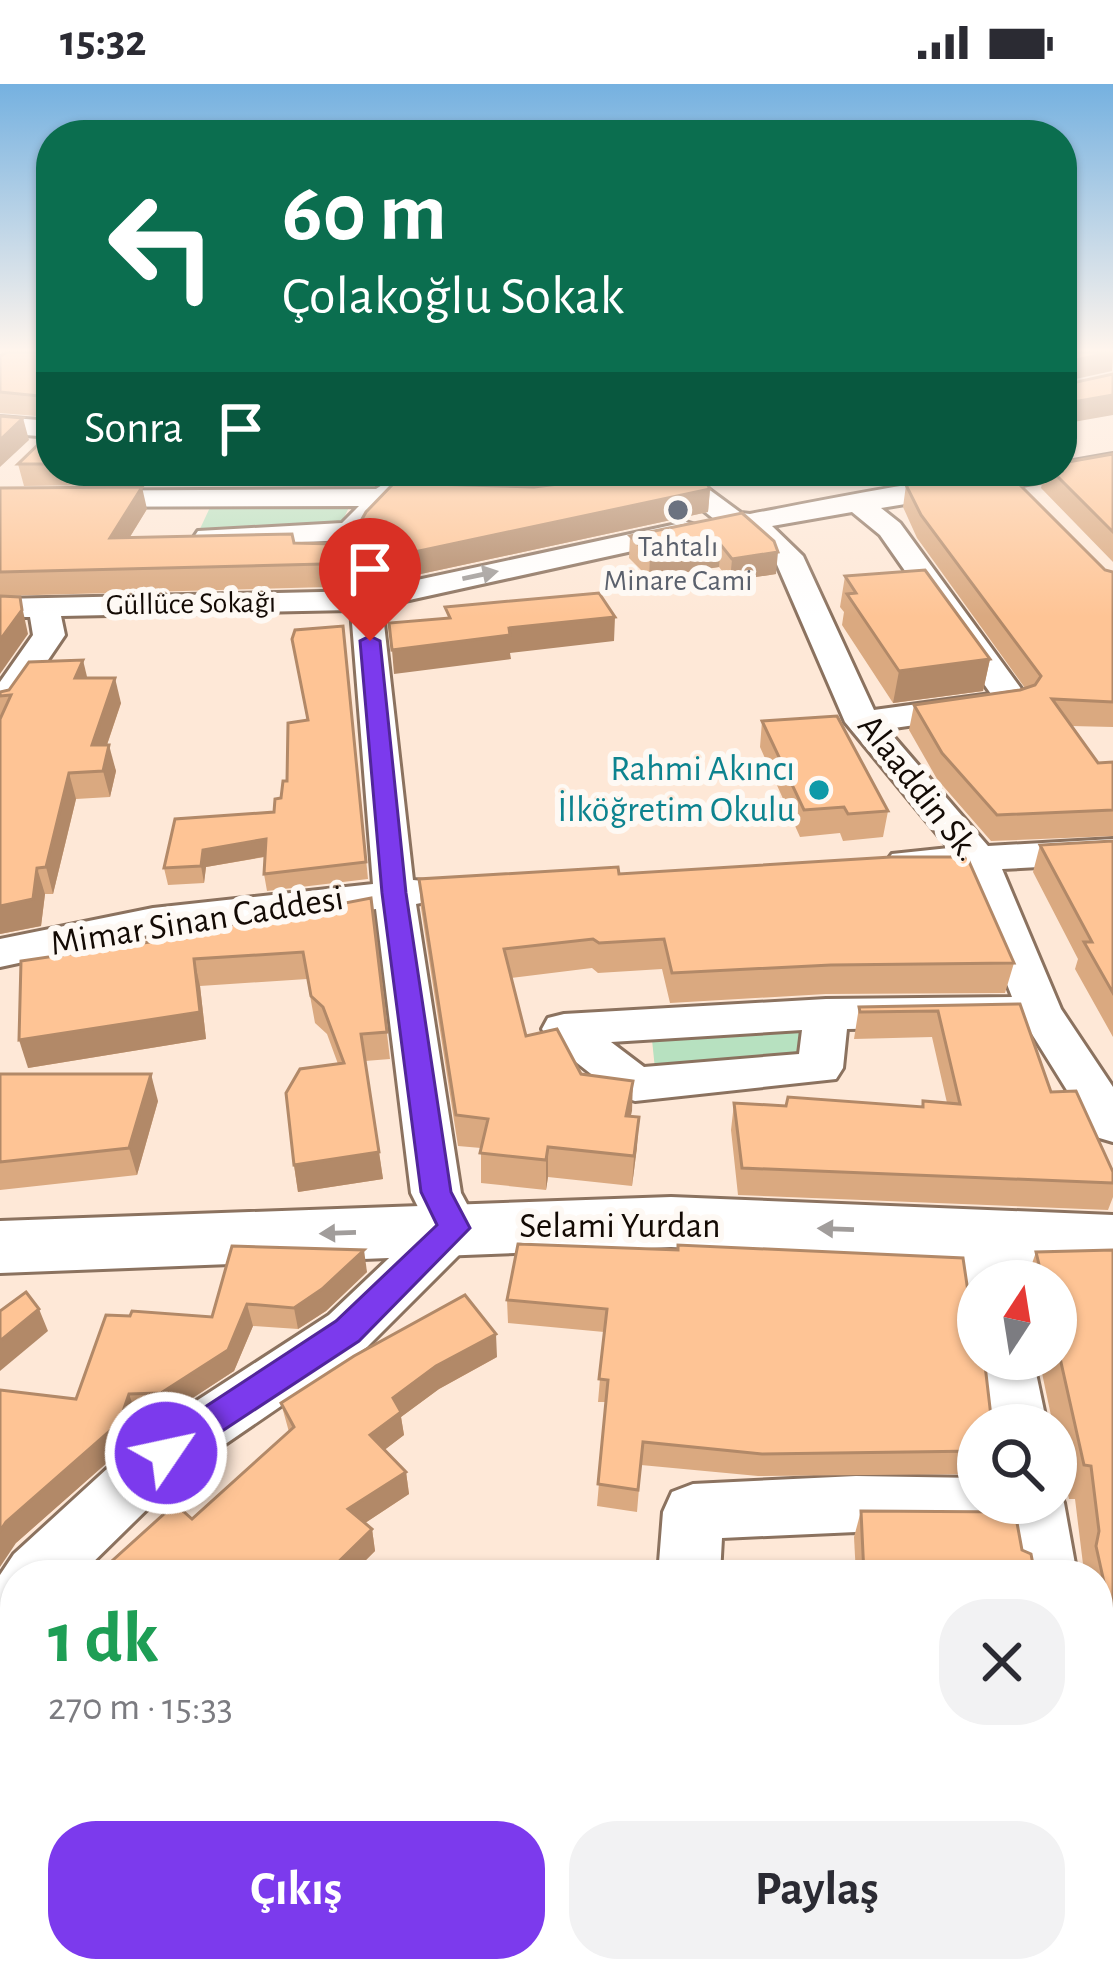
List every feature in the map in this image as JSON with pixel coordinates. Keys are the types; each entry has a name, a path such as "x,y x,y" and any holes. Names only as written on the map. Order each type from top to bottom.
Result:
{"main road":[{"name":"Selami Yurdan","path":"0,1247 671,1222 974,1250 1113,1241"}],"street":[{"name":"Güllüce Sokağı","path":"1077,469 1113,462"},
{"path":"0,499 191,498 346,486"},
{"path":"191,498 164,532 350,531 394,486"},
{"path":"420,486 482,497"},
{"name":"Alaaddin Sk.","path":"689,486 788,556 862,722 977,857 1040,1011 1113,1125"},
{"name":"Güllüce Sokağı","path":"0,608 366,599 742,521 979,486"},
{"path":"1016,486 1041,512"},
{"path":"855,501 890,529 1013,701 862,722"},
{"path":"122,607 141,569"},
{"path":"52,1560 166,1453 348,1331 454,1228 436,1192 394,893 366,599"},
{"path":"0,706 49,635 44,606"},
{"path":"860,864 1113,851"},
{"name":"Mimar Sinan Caddesi","path":"0,953 153,921 464,889"},
{"path":"826,1014 820,1069 635,1084 565,1029 826,1014 1040,1011"},
{"path":"690,1560 693,1512 957,1504"},
{"path":"1037,1524 1043,1560"}],"green space":[{"path":"354,497 339,528 198,533 213,501"},
{"path":"815,1023 807,1065 655,1069 651,1030"}],"building":[{"path":"36,447 36,464 18,464"},
{"path":"1113,454 1113,532 1067,486 1077,486 1077,460"},
{"path":"391,486 710,489 363,563 0,572 0,488 142,487 110,538 292,534 294,543 334,544 338,537 352,537 366,512"},
{"path":"906,486 1021,486 1105,570 1113,572 1113,702 1052,699 1098,763 1113,762 1113,810 997,815 942,753 914,705 1020,690 1035,685 1041,676 921,515"},
{"path":"742,513 774,541 778,552 732,559 721,545 650,556 630,536"},
{"path":"925,570 990,659 899,671 847,594 856,593 845,576"},
{"path":"599,593 615,617 509,628 510,635 392,650 389,623 450,618 445,607"},
{"path":"0,596 20,597 22,610 0,640"},
{"path":"343,626 366,862 264,874 266,839 203,850 201,866 164,868 175,819 274,812 275,799 281,798 283,781 287,781 288,723 308,720 292,639 295,630"},
{"path":"83,660 75,678 115,678 92,745 109,745 103,771 69,773 46,867 37,868 33,899 0,906 0,719 11,695 0,696 0,692 9,690 29,662"},
{"path":"837,716 888,811 804,810 762,721"},
{"path":"1113,841 1113,993 1084,942 1092,942 1040,845"},
{"path":"891,857 967,857 1014,963 672,973 664,939 599,943 593,939 504,949 526,1036 557,1029 581,1074 633,1081 626,1116 639,1117 634,1156 548,1147 546,1160 480,1153 488,1119 456,1115 419,879 618,867 619,874"},
{"path":"371,898 387,1032 361,1034 379,1152 294,1165 286,1093 300,1069 344,1063 323,1007 311,996 303,952 194,959 200,1012 19,1040 21,961 225,931 225,926"},
{"path":"1020,1004 1051,1092 1076,1091 1113,1172 1113,1183 742,1168 734,1103 786,1106 788,1097 923,1107 923,1101 960,1104 938,1011 860,1012 859,1007"},
{"path":"0,1074 151,1074 129,1148 0,1162"},
{"path":"518,1244 678,1250 678,1245 963,1258 957,1260 957,1380 987,1380 990,1404 957,1404 957,1451 762,1454 643,1442 638,1490 598,1484 608,1380 599,1379 607,1309 507,1300"},
{"path":"232,1246 364,1250 294,1308 247,1304 228,1350 161,1393 129,1394 119,1423 0,1531 0,1390 76,1399 106,1315 130,1316 132,1311 212,1317"},
{"path":"1113,1250 1113,1560 1099,1560 1091,1466 1084,1465 1077,1404 1070,1404 1065,1380 1077,1380 1077,1260 1038,1260 1036,1252"},
{"path":"26,1292 39,1309 0,1341 0,1311"},
{"path":"465,1295 496,1334 436,1366 393,1398 401,1412 370,1435 406,1472 348,1509 372,1529 340,1560 113,1560 175,1504 192,1519 294,1427 281,1403"},
{"path":"861,1511 957,1512 957,1524 1017,1524 1022,1550 1032,1560 863,1560"}],"place":[{"name":"Tahtalı Minare Cami","path":"678,510"},
{"name":"Rahmi Akıncı İlköğretim Okulu","path":"819,790"}],"route":[{"path":"166,1453 348,1331 454,1228 436,1192 394,893 370,641"}]}
